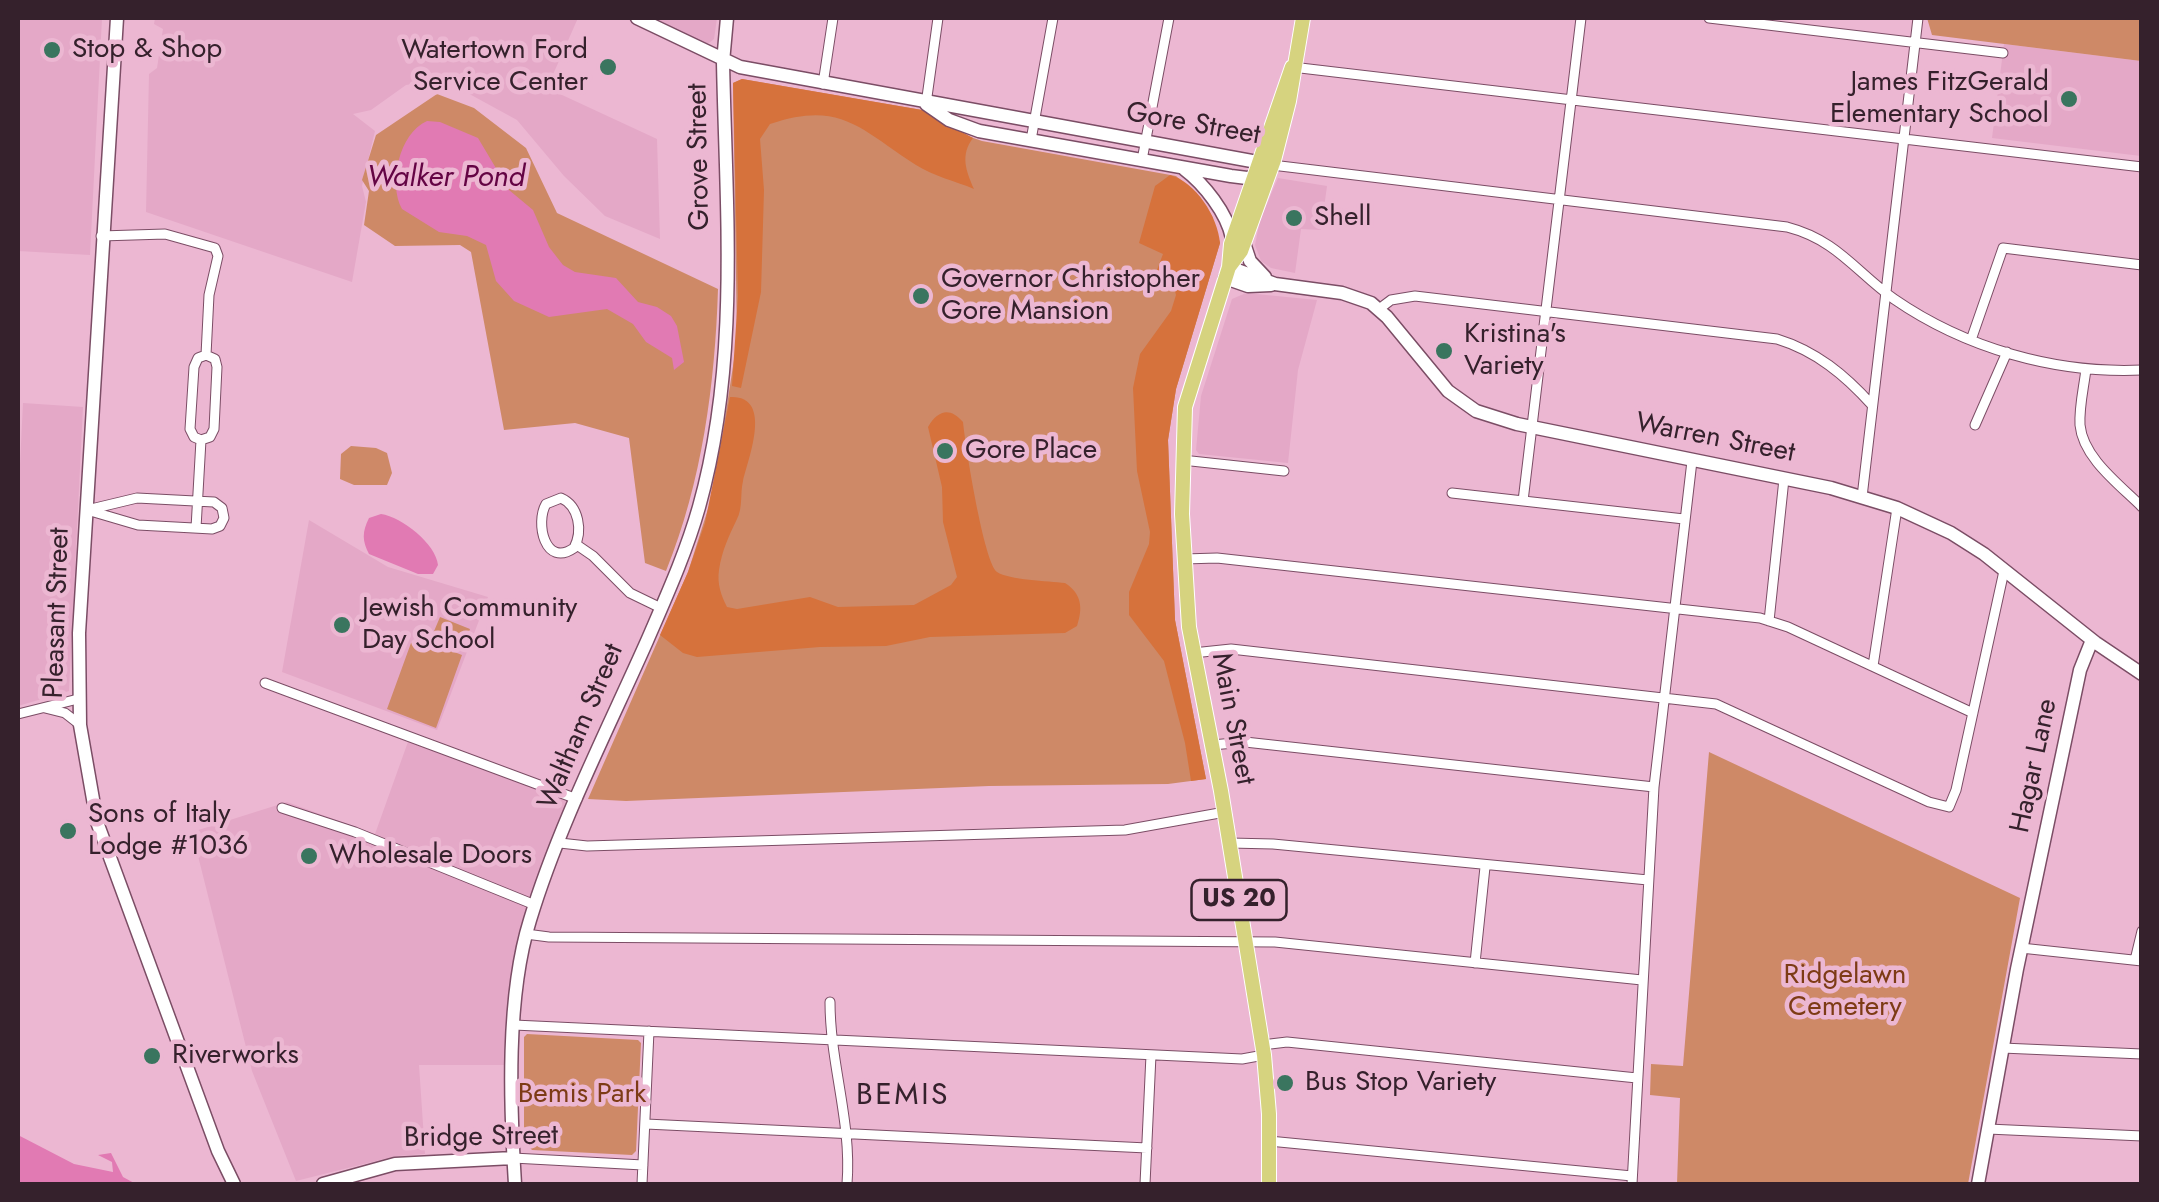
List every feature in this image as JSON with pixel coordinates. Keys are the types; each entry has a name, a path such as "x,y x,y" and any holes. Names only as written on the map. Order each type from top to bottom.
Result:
{"main road":[{"name":"Main Street","path":"1268,1184 1263,1050 1225,812 1194,652 1184,559 1182,425 1189,392 1263,168 1303,18"}],"street":[{"name":"Pleasant Street","path":"117,18 87,510 80,725 89,790 110,862 218,1151 234,1184"},
{"name":"Gore Street","path":"637,18 723,62 1263,168"},
{"name":"Grove Street","path":"727,18 723,62 728,294"},
{"path":"823,84 833,18"},
{"path":"926,104 938,18"},
{"path":"1031,140 1053,18"},
{"path":"1142,160 1169,18"},
{"path":"1523,501 1581,18"},
{"path":"1709,18 2003,53"},
{"path":"1862,497 1918,18"},
{"path":"1292,68 2142,166"},
{"name":"Gore Street","path":"926,104 964,127 1031,140 1182,168 1263,168"},
{"path":"1182,168 1197,180 1218,208 1252,264 1275,284"},
{"path":"1263,168 1794,229 1830,244 1886,292 1971,340 2006,352 2086,369 2142,370"},
{"path":"102,236 178,236 212,245 218,256 209,294 206,355"},
{"path":"1971,340 2003,248 2142,265"},
{"path":"1227,273 1353,295 1378,309 1391,300 1415,296 1777,339 1813,353 1856,386 1872,405"},
{"name":"Waltham Street","path":"515,1184 514,1026 526,934 577,800 685,554 704,488 725,362 728,294"},
{"name":"Warren Street","path":"1378,309 1439,383 1476,411 1534,428 1784,479 1896,508 1951,533 2142,674"},
{"path":"1975,424 2006,352"},
{"path":"206,355 218,367 214,429 210,437 201,440 190,429 196,361 206,355"},
{"path":"2086,369 2080,417 2084,440 2096,459 2142,507"},
{"path":"196,528 201,440"},
{"path":"1182,460 1284,470"},
{"path":"1269,1141 1632,1180 1654,787 1692,460"},
{"path":"1769,620 1784,479"},
{"path":"1452,493 1684,520"},
{"path":"138,498 198,501 219,504 224,518 216,528 138,525 87,510 138,498"},
{"path":"561,498 574,506 577,545 562,554 545,544 542,512 550,501 561,498"},
{"path":"1873,666 1896,508"},
{"path":"577,545 636,596 661,608"},
{"path":"1184,559 1217,558 1769,620 1972,713"},
{"path":"1194,652 1231,650 1724,706 1929,802 1950,807 2004,570"},
{"name":"Hagar Lane","path":"2021,948 2080,670 2092,640"},
{"path":"265,683 577,800"},
{"path":"18,714 78,699"},
{"path":"37,708 61,711 80,725"},
{"path":"1212,745 1246,742 1654,787"},
{"path":"282,808 355,832 535,905"},
{"path":"560,843 578,846 1125,830 1225,812"},
{"path":"1230,844 1260,843 1648,880"},
{"path":"1476,963 1486,866"},
{"path":"1978,1184 2021,948 2138,961 2142,930"},
{"path":"526,934 1275,942 1642,980"},
{"path":"830,1002 830,1040 847,1132 848,1184"},
{"path":"514,1026 1242,1058 1287,1042 1637,1078"},
{"path":"642,1184 649,1031"},
{"path":"2002,1048 2142,1054"},
{"path":"1145,1184 1151,1055"},
{"path":"646,1124 1147,1148"},
{"path":"1988,1129 2142,1136"},
{"name":"Bridge Street","path":"323,1184 395,1164 513,1158 643,1165"}],"shaded area":[{"path":"18,18 102,18 90,255 18,251"},
{"path":"155,18 578,18 547,88 657,139 660,239 605,216 564,176 517,120 442,79 406,85 371,110 353,114 375,131 362,186 366,202 352,282 146,212 149,74 157,68 163,29 154,24"},
{"path":"655,18 717,18 714,39 702,43"},
{"name":"James FitzGerald Elementary School","path":"2004,44 2141,61 2141,156 1992,138"},
{"path":"742,79 922,110 973,138 965,157 974,189 923,169 849,122 815,115 770,124 760,139 764,190 761,292 741,388 732,386 738,296 733,83"},
{"path":"1170,175 1188,185 1204,202 1220,243 1176,389 1168,440 1175,620 1206,779 1191,781 1164,661 1129,615 1129,592 1149,544 1150,532 1137,471 1133,388 1140,354 1171,311 1176,295 1174,287 1154,278 1163,254 1139,243 1155,186"},
{"path":"1278,178 1327,186 1321,230 1301,229 1295,273 1271,268 1261,261 1255,245 1260,220"},
{"path":"1246,293 1317,300 1298,370 1288,463 1199,454 1196,450 1201,396 1232,299"},
{"path":"730,397 743,399 751,406 755,430 740,510 719,570 720,589 727,607 737,609 810,597 838,607 914,605 951,585 957,577 943,522 942,487 928,427 944,412 963,422 976,502 992,564 997,572 1010,577 1065,583 1080,602 1077,626 1065,633 930,637 886,646 697,657 683,653 660,635 705,523"},
{"path":"23,403 83,407 69,691 18,706 18,506"},
{"path":"309,520 388,567 488,597 437,730 282,672"},
{"path":"409,739 571,803 525,915 511,989 507,1065 419,1065 425,1154 396,1156 296,1181 252,1071 192,832 287,802 375,834"}],"green space":[{"path":"1927,18 2141,18 2141,61 1932,35"},
{"name":"Gore Place","path":"742,79 922,110 982,141 1176,176 1200,197 1212,216 1220,243 1176,389 1168,440 1175,620 1206,779 1168,784 588,799 688,572 714,490 737,340 733,83"},
{"path":"437,94 474,108 526,148 557,213 718,289 704,433 689,503 666,571 645,563 629,438 575,423 504,430 471,252 460,245 395,246 364,225 369,191 362,180 376,135"},
{"path":"351,446 387,453 392,473 387,485 354,485 340,479 341,454"},
{"path":"440,617 470,629 463,648 432,636"},
{"path":"421,639 462,655 436,728 387,709 411,643"},
{"name":"Ridgelawn Cemetery","path":"1709,752 2020,898 1968,1184 1677,1184 1680,1098 1650,1095 1651,1064 1683,1066"},
{"name":"Bemis Park","path":"527,1034 641,1043 636,1151 632,1155 532,1150 524,1141"}],"water":[{"name":"Walker Pond","path":"427,121 440,122 478,138 509,190 533,210 549,247 563,265 575,272 616,278 638,302 671,316 677,326 684,362 674,370 672,358 646,342 633,324 607,309 549,317 514,301 496,281 486,245 467,236 439,232 402,209 396,186 399,160 409,136"},
{"path":"381,514 398,520 425,540 438,565 433,574 418,574 369,554 365,528 369,518"},
{"path":"18,1135 74,1164 113,1172 112,1162 98,1155 111,1153 123,1177 136,1184 18,1184"}],"place":[{"name":"Stop & Shop","path":"52,50"},
{"name":"Watertown Ford Service Center","path":"608,67"},
{"name":"James FitzGerald Elementary School","path":"2069,99"},
{"name":"Shell","path":"1294,218"},
{"name":"Governor Christopher Gore Mansion","path":"921,296"},
{"name":"Kristina's Variety","path":"1444,351"},
{"name":"Gore Place","path":"945,451"},
{"name":"Jewish Community Day School","path":"342,625"},
{"name":"Sons of Italy Lodge #1036","path":"68,831"},
{"name":"Wholesale Doors","path":"309,856"},
{"name":"Riverworks","path":"152,1056"},
{"name":"Bus Stop Variety","path":"1285,1083"}],"district":[{"name":"BEMIS","path":"903,1097"}]}
